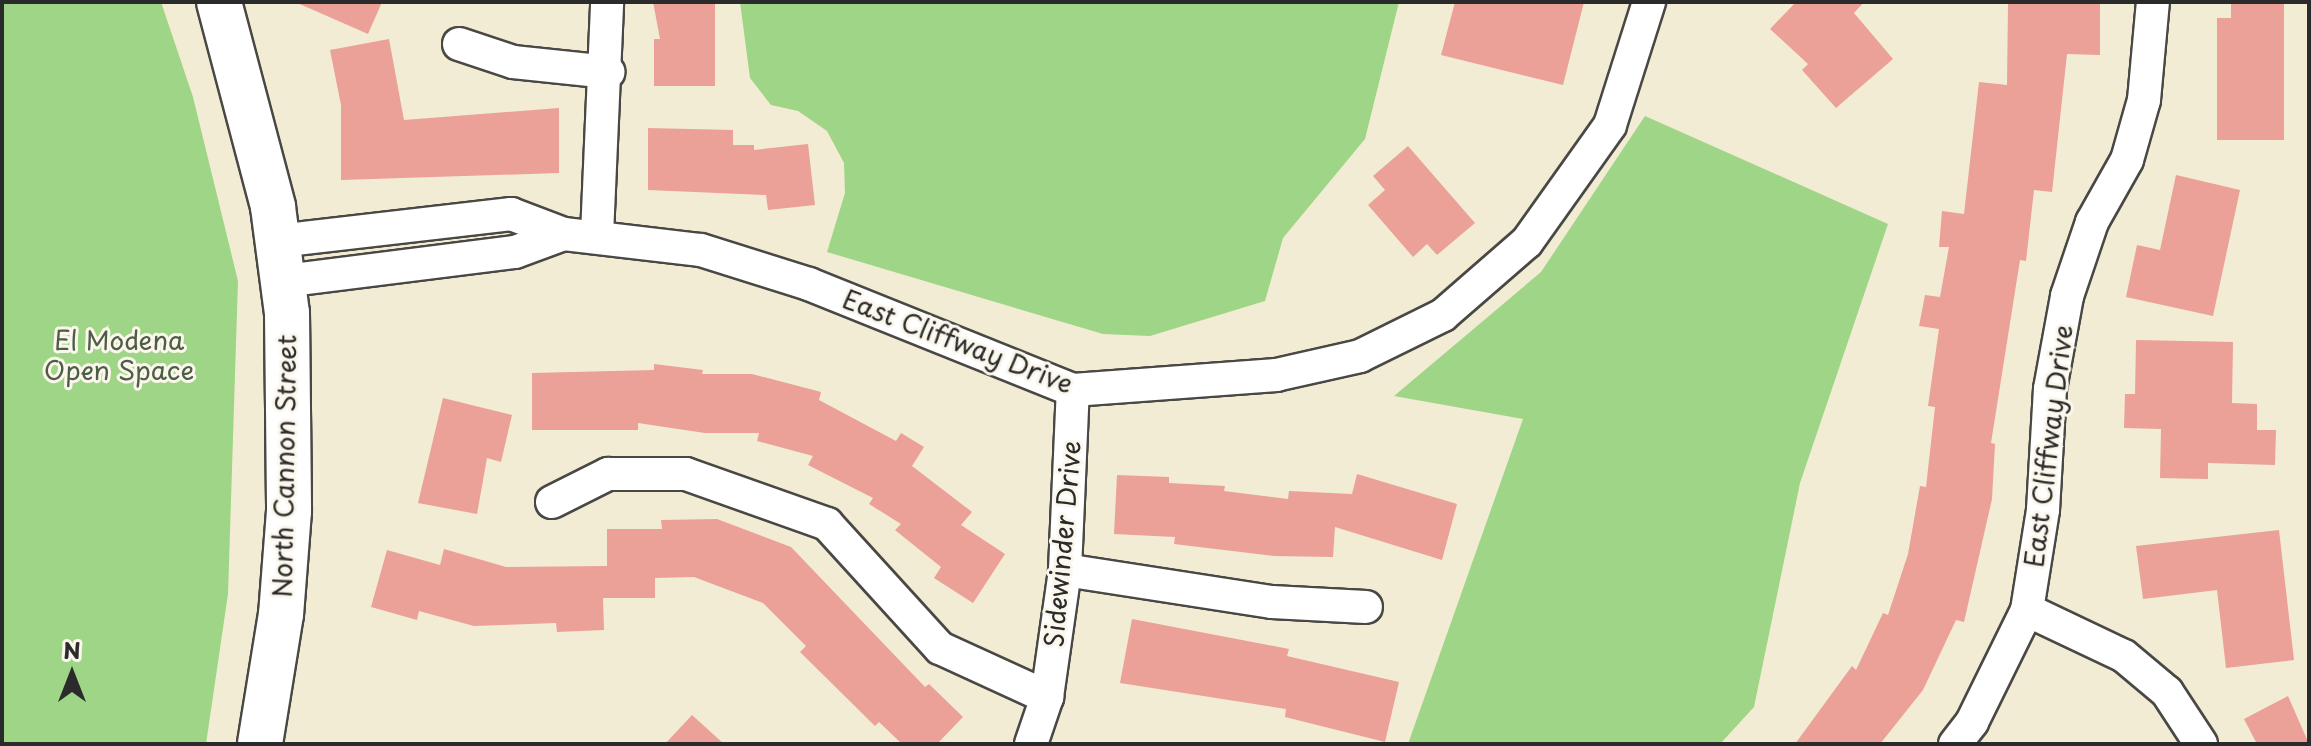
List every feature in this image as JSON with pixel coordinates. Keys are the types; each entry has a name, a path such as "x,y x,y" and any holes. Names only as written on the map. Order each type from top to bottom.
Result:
{"main road":[{"name":"North Cannon Street","path":"219,2 243,82 281,261 291,412 289,511 281,614 260,744"}],"street":[{"path":"597,235 608,72 607,2"},
{"name":"East Cliffway Drive","path":"281,261 515,252 564,234 597,235 701,250 809,284 1073,390 1276,375 1360,356 1443,315 1527,242 1610,125 1649,2"},
{"name":"East Cliffway Drive","path":"1955,744 1972,722 2027,610 2043,510 2050,389 2067,296 2092,222 2127,160 2144,100 2153,2"},
{"path":"459,44 513,62 608,72"},
{"name":"Sidewinder Drive","path":"1031,744 1047,697 1065,570 1073,390"},
{"path":"552,502 608,474 686,474 827,524 940,648 1047,697"},
{"path":"1065,570 1272,602 1366,607"},
{"path":"2027,610 2124,656 2167,692 2201,744"}],"green space":[{"name":"El Modena Open Space","path":"2,2 161,2 193,97 238,281 228,594 206,744 2,744"},
{"path":"740,2 1399,2 1365,139 1283,238 1265,301 1150,336 1103,334 827,252 845,193 844,163 827,131 798,111 771,105 750,78"},
{"path":"1645,116 1888,224 1800,483 1754,707 1720,744 1408,744 1523,419 1394,396 1541,272"}],"building":[{"path":"295,2 382,2 368,34"},
{"path":"653,2 715,2 715,86 654,86 654,39 660,39"},
{"path":"1455,2 1584,2 1563,85 1441,55"},
{"path":"1796,2 1864,2 1854,13 1893,59 1836,108 1802,70 1808,64 1770,29"},
{"path":"2231,2 2284,2 2284,140 2217,140 2217,18 2231,18"},
{"path":"2008,3 2100,4 2100,55 2067,54 2052,192 2034,190 2026,261 2020,260 1991,443 1995,444 1992,499 1964,622 1956,620 1923,690 1880,744 1795,744 1852,666 1856,670 1883,613 1888,615 1908,554 1920,486 1926,487 1935,407 1928,406 1939,329 1919,326 1925,295 1940,297 1949,247 1939,247 1942,211 1964,214 1979,82 2007,85"},
{"path":"389,39 404,120 559,108 559,173 341,180 341,105 330,50"},
{"path":"648,128 733,130 733,145 754,145 754,150 808,144 815,205 768,210 766,195 648,190"},
{"path":"1408,146 1475,223 1437,255 1427,244 1413,257 1368,205 1385,190 1373,176"},
{"path":"2176,175 2240,190 2213,316 2126,297 2137,245 2160,250"},
{"path":"2136,340 2233,342 2232,403 2257,404 2257,430 2276,430 2275,465 2208,463 2208,479 2160,478 2161,429 2124,428 2125,394 2135,394"},
{"path":"654,364 703,370 702,374 752,374 821,392 819,400 896,441 901,433 924,447 912,466 972,512 961,525 1005,554 973,603 934,578 941,567 895,530 901,524 869,504 873,498 808,465 813,456 757,441 759,433 705,433 638,423 638,430 532,430 532,373 654,370"},
{"path":"443,398 512,415 501,462 487,458 477,514 418,503"},
{"path":"1357,474 1457,504 1442,560 1335,527 1333,557 1274,556 1174,544 1175,537 1114,534 1117,475 1169,477 1169,483 1225,486 1224,491 1288,499 1289,491 1352,494"},
{"path":"717,519 791,547 925,687 929,684 963,717 937,744 902,744 879,722 875,726 800,652 806,646 763,603 694,577 655,578 655,598 603,598 604,630 557,632 556,623 474,626 419,611 417,620 371,607 387,550 440,565 444,549 506,567 607,566 607,529 662,529 661,520"},
{"path":"2279,530 2294,660 2226,668 2217,590 2143,599 2136,546"},
{"path":"1132,619 1289,649 1287,656 1399,682 1385,742 1285,717 1286,709 1120,683"},
{"path":"2288,696 2309,744 2257,744 2244,719"},
{"path":"692,715 724,744 665,744"}]}
